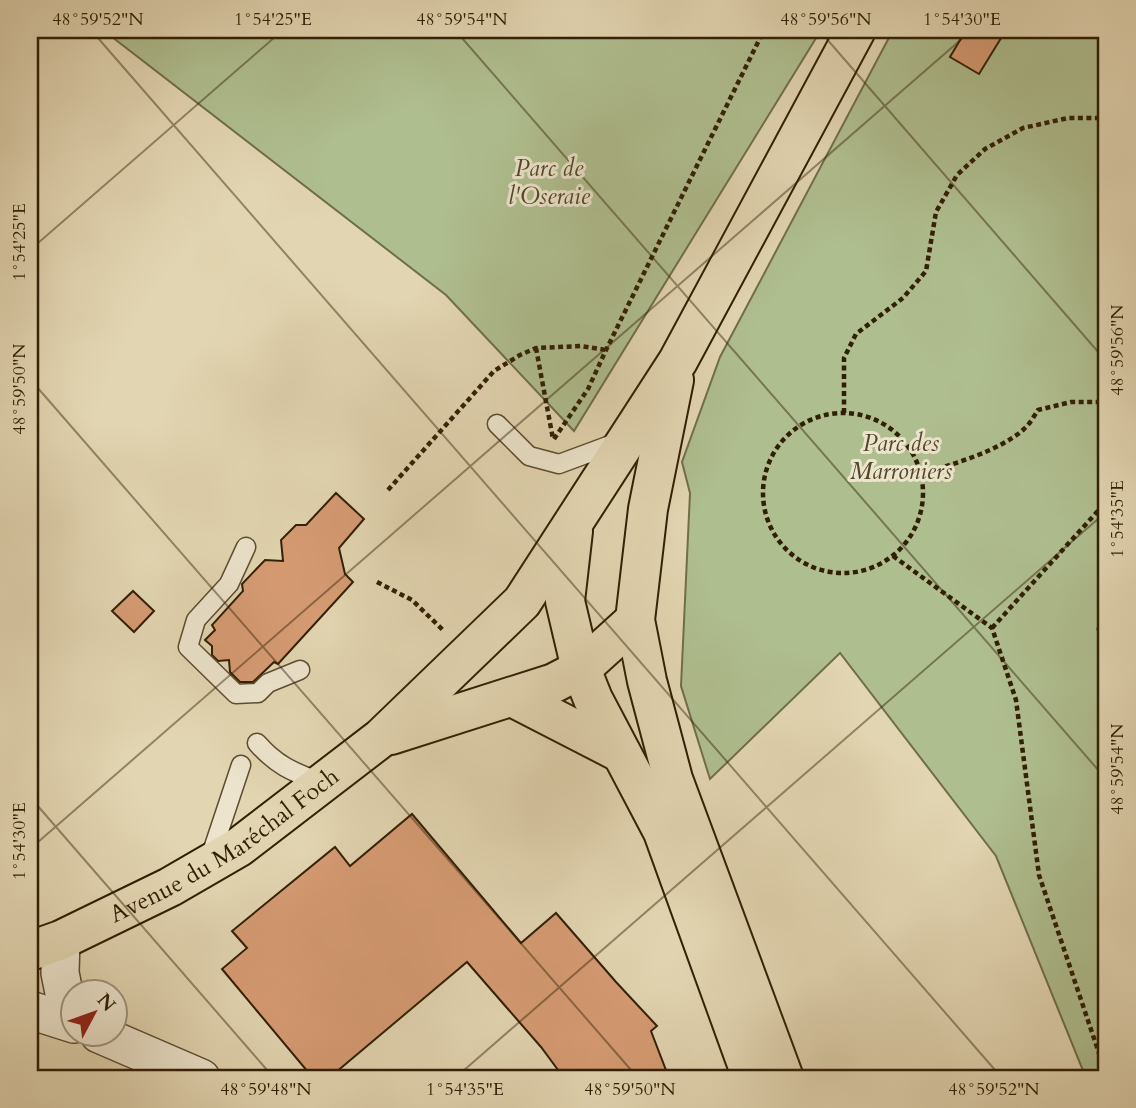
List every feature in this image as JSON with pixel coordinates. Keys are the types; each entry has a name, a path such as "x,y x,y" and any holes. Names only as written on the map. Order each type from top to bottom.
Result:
{"main road":[{"path":"381,738 522,602 678,361 856,30"},
{"path":"678,361 648,509 635,620 647,681 673,779 784,1078"},
{"path":"574,522 565,601 581,669 593,699 663,832 752,1078"},
{"path":"522,602 565,601 635,620"},
{"path":"381,738 554,683 581,669 635,620"},
{"path":"512,697 621,753"},
{"name":"Avenue du Maréchal Foch","path":"45,945 170,887 239,847 381,738"}],"street":[{"name":"Avenue du Maréchal Foch","path":"45,945 62,978"},
{"path":"30,1010 60,1020"},
{"path":"130,1048 201,1078"}],"lane":[{"path":"497,424 529,456 559,464 627,438"},
{"path":"246,547 229,584 196,620 188,647 236,694 258,692 268,683 300,670"},
{"path":"257,743 270,758 287,769 323,783"},
{"path":"208,865 241,765"}],"path":[{"path":"536,348 554,440 588,389 764,30"},
{"path":"844,414 844,358 856,334 904,298 926,271 936,212 957,175 985,149 1023,128 1068,118 1106,118"},
{"path":"388,490 494,371 536,348 581,346 606,350"},
{"path":"921,474 998,446 1026,428 1038,410 1070,402 1106,402"},
{"path":"844,414 862,415 878,422 893,431 905,443 921,474 923,497 919,520 909,540 893,556 874,567 852,573 831,572 810,566 792,554 777,538 767,519 763,497 765,476 773,455 786,438 803,424 823,416 844,414"},
{"path":"992,628 1106,502"},
{"path":"893,556 992,628 1016,700 1039,875 1106,1074"},
{"path":"377,582 412,600 446,634"}],"green space":[{"name":"Parc de l'Oseraie","path":"103,30 821,30 574,431 446,295"},
{"name":"Parc des Marroniers","path":"893,30 1106,30 1106,617 1097,629 1106,651 1106,1078 1086,1078 996,856 840,653 710,779 681,686 690,493 682,462 720,357"}],"building":[{"path":"966,30 1006,30 979,74 950,57"},
{"path":"336,493 364,519 339,548 345,574 353,582 278,664 274,662 253,682 240,682 230,672 229,660 218,661 212,655 212,646 205,640 215,630 212,625 243,591 242,584 265,560 283,561 281,540 296,525 306,525"},
{"path":"133,591 154,611 134,632 112,611"},
{"path":"412,814 521,943 556,913 657,1026 651,1031 669,1078 564,1078 541,1047 467,962 329,1078 313,1078 222,969 247,948 232,931 335,847 350,866"}]}
